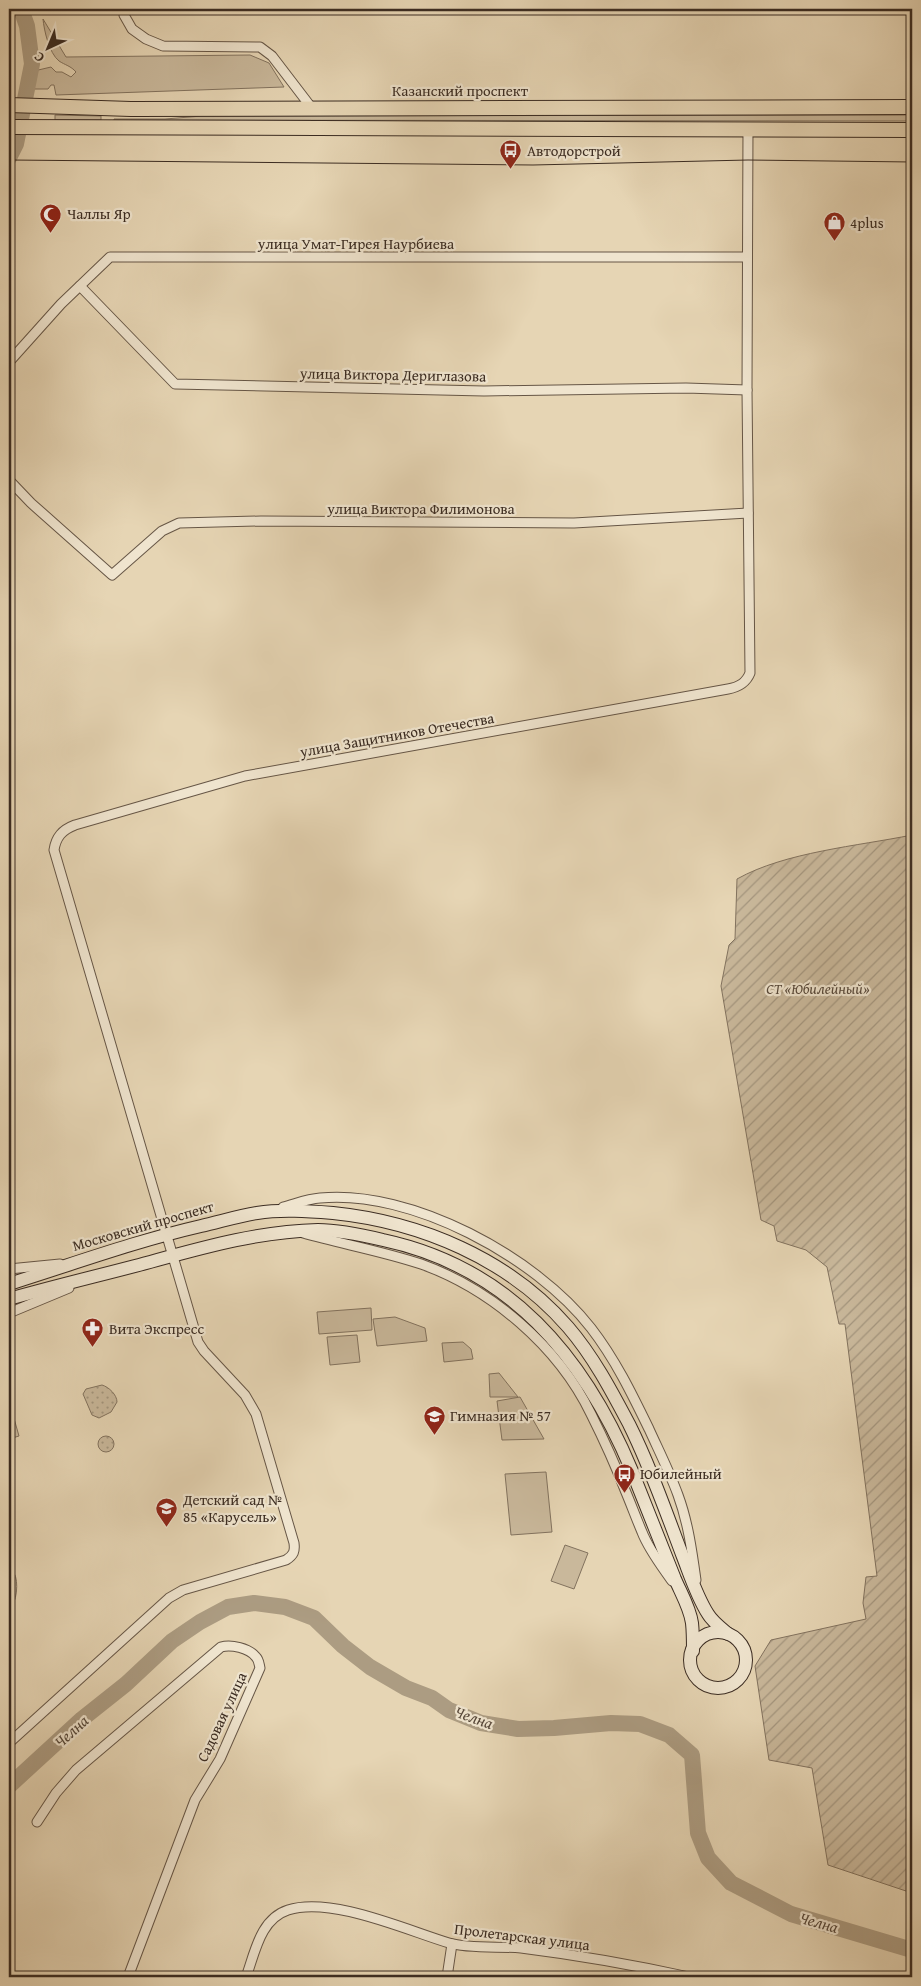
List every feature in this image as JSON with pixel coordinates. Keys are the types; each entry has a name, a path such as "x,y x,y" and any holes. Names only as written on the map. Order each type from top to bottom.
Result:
{"main road":[{"name":"Казанский проспект","path":"9,105 131,109 311,107 912,107"},
{"path":"130,128 114,119 131,109"},
{"path":"9,127 912,130"},
{"name":"Московский проспект","path":"9,1284 166,1234 258,1213 313,1211 355,1215 389,1222 429,1234 467,1249 499,1269 535,1296 567,1326 592,1359 636,1438 708,1615 740,1643 744,1650 746,1658 744,1674 730,1685 715,1689 701,1683 692,1670 690,1663 693,1650 692,1620 628,1460 602,1408 572,1361 548,1333 520,1307 462,1267 428,1252 353,1233 320,1230 273,1233 226,1241 9,1299"},
{"path":"693,1650 696,1643 704,1635 711,1632 728,1634"}],"street":[{"path":"124,9 124,15 132,29 146,39 163,46 260,48 272,56 311,107"},
{"path":"748,128 748,513"},
{"name":"улица Умат-Гирея Наурбиева","path":"9,362 80,286 110,257 748,257"},
{"name":"улица Виктора Дериглазова","path":"80,286 175,384 484,391 686,388 747,390"},
{"name":"улица Виктора Филимонова","path":"9,480 30,503 112,575 162,531 179,523 261,521 574,523 748,513"},
{"name":"улица Защитников Отечества","path":"166,1234 54,850 61,833 75,825 245,776 728,689 742,684 747,680 750,673 748,513"},
{"path":"258,1213 319,1198 361,1199 413,1210 454,1226 489,1244 526,1266 567,1301 590,1327 615,1362 637,1403 678,1496 692,1546 697,1590"},
{"path":"9,1743 175,1594 286,1560 293,1554 295,1549 259,1420 245,1395 199,1345 166,1234"},
{"path":"9,1269 77,1262"},
{"path":"9,1313 87,1280 139,1265"},
{"name":"Садовая улица","path":"37,1822 56,1793 76,1770 221,1647 233,1646 256,1656 260,1668 220,1758 195,1800 128,1977"},
{"name":"Пролетарская улица","path":"246,1977 264,1928 273,1918 288,1910 312,1906 338,1908 452,1944 520,1948 689,1977"},
{"path":"447,1977 452,1944"}],"green space":[{"path":"43,19 66,57 250,55 269,63 284,87 56,95 54,85 51,85 48,89 31,89 34,71 51,67 56,72 62,72 71,77 76,72 59,61 52,53"},
{"path":"55,115 101,116 101,120 55,120"},
{"path":"912,115 912,121 114,120 202,116"},
{"name":"СТ «Юбилейный»","path":"912,835 912,1893 828,1865 812,1768 769,1760 755,1666 771,1640 866,1619 863,1603 866,1577 877,1576 845,1324 839,1324 827,1267 806,1250 777,1241 774,1226 761,1220 721,986 729,945 735,939 737,879 777,862 799,856"},
{"path":"371,1308 372,1330 319,1334 317,1312"},
{"path":"395,1317 425,1328 427,1341 377,1346 373,1319"},
{"path":"357,1335 360,1362 330,1365 327,1337"},
{"path":"463,1342 471,1349 473,1359 444,1362 442,1343"},
{"path":"499,1373 518,1397 490,1397 489,1374"},
{"path":"102,1385 112,1392 117,1402 111,1412 99,1418 92,1415 83,1394 86,1389"},
{"path":"520,1397 544,1439 502,1440 497,1401"},
{"path":"11,1408 19,1436 9,1439 9,1409"},
{"path":"103,1436 109,1436 114,1441 112,1450 103,1452 98,1447 98,1441"},
{"path":"546,1472 552,1532 511,1535 505,1474"},
{"path":"565,1545 588,1553 574,1589 551,1581"},
{"path":"9,1570 16,1577 17,1587 14,1602 9,1609"}],"waterway":[{"name":"Челна","path":"9,158 16,144 32,64 27,26 21,9"},
{"name":"Челна","path":"9,1786 82,1719 126,1684 172,1641 200,1622 228,1607 254,1603 285,1607 314,1618 343,1646 370,1667 406,1688 432,1698 449,1710 481,1723 518,1729 611,1723 640,1724 669,1735 692,1755 698,1833 708,1858 731,1883 791,1914 912,1950"}],"tram line":[{"path":"9,160 533,165 748,160 912,162"}],"place":[{"name":"Автодорстрой","path":"511,170"},
{"name":"Чаллы Яр","path":"51,233"},
{"name":"4plus","path":"834,242"},
{"name":"Вита Экспресс","path":"93,1348"},
{"name":"Гимназия № 57","path":"434,1435"},
{"name":"Юбилейный","path":"624,1493"},
{"name":"Детский сад № 85 «Карусель»","path":"167,1528"}]}
